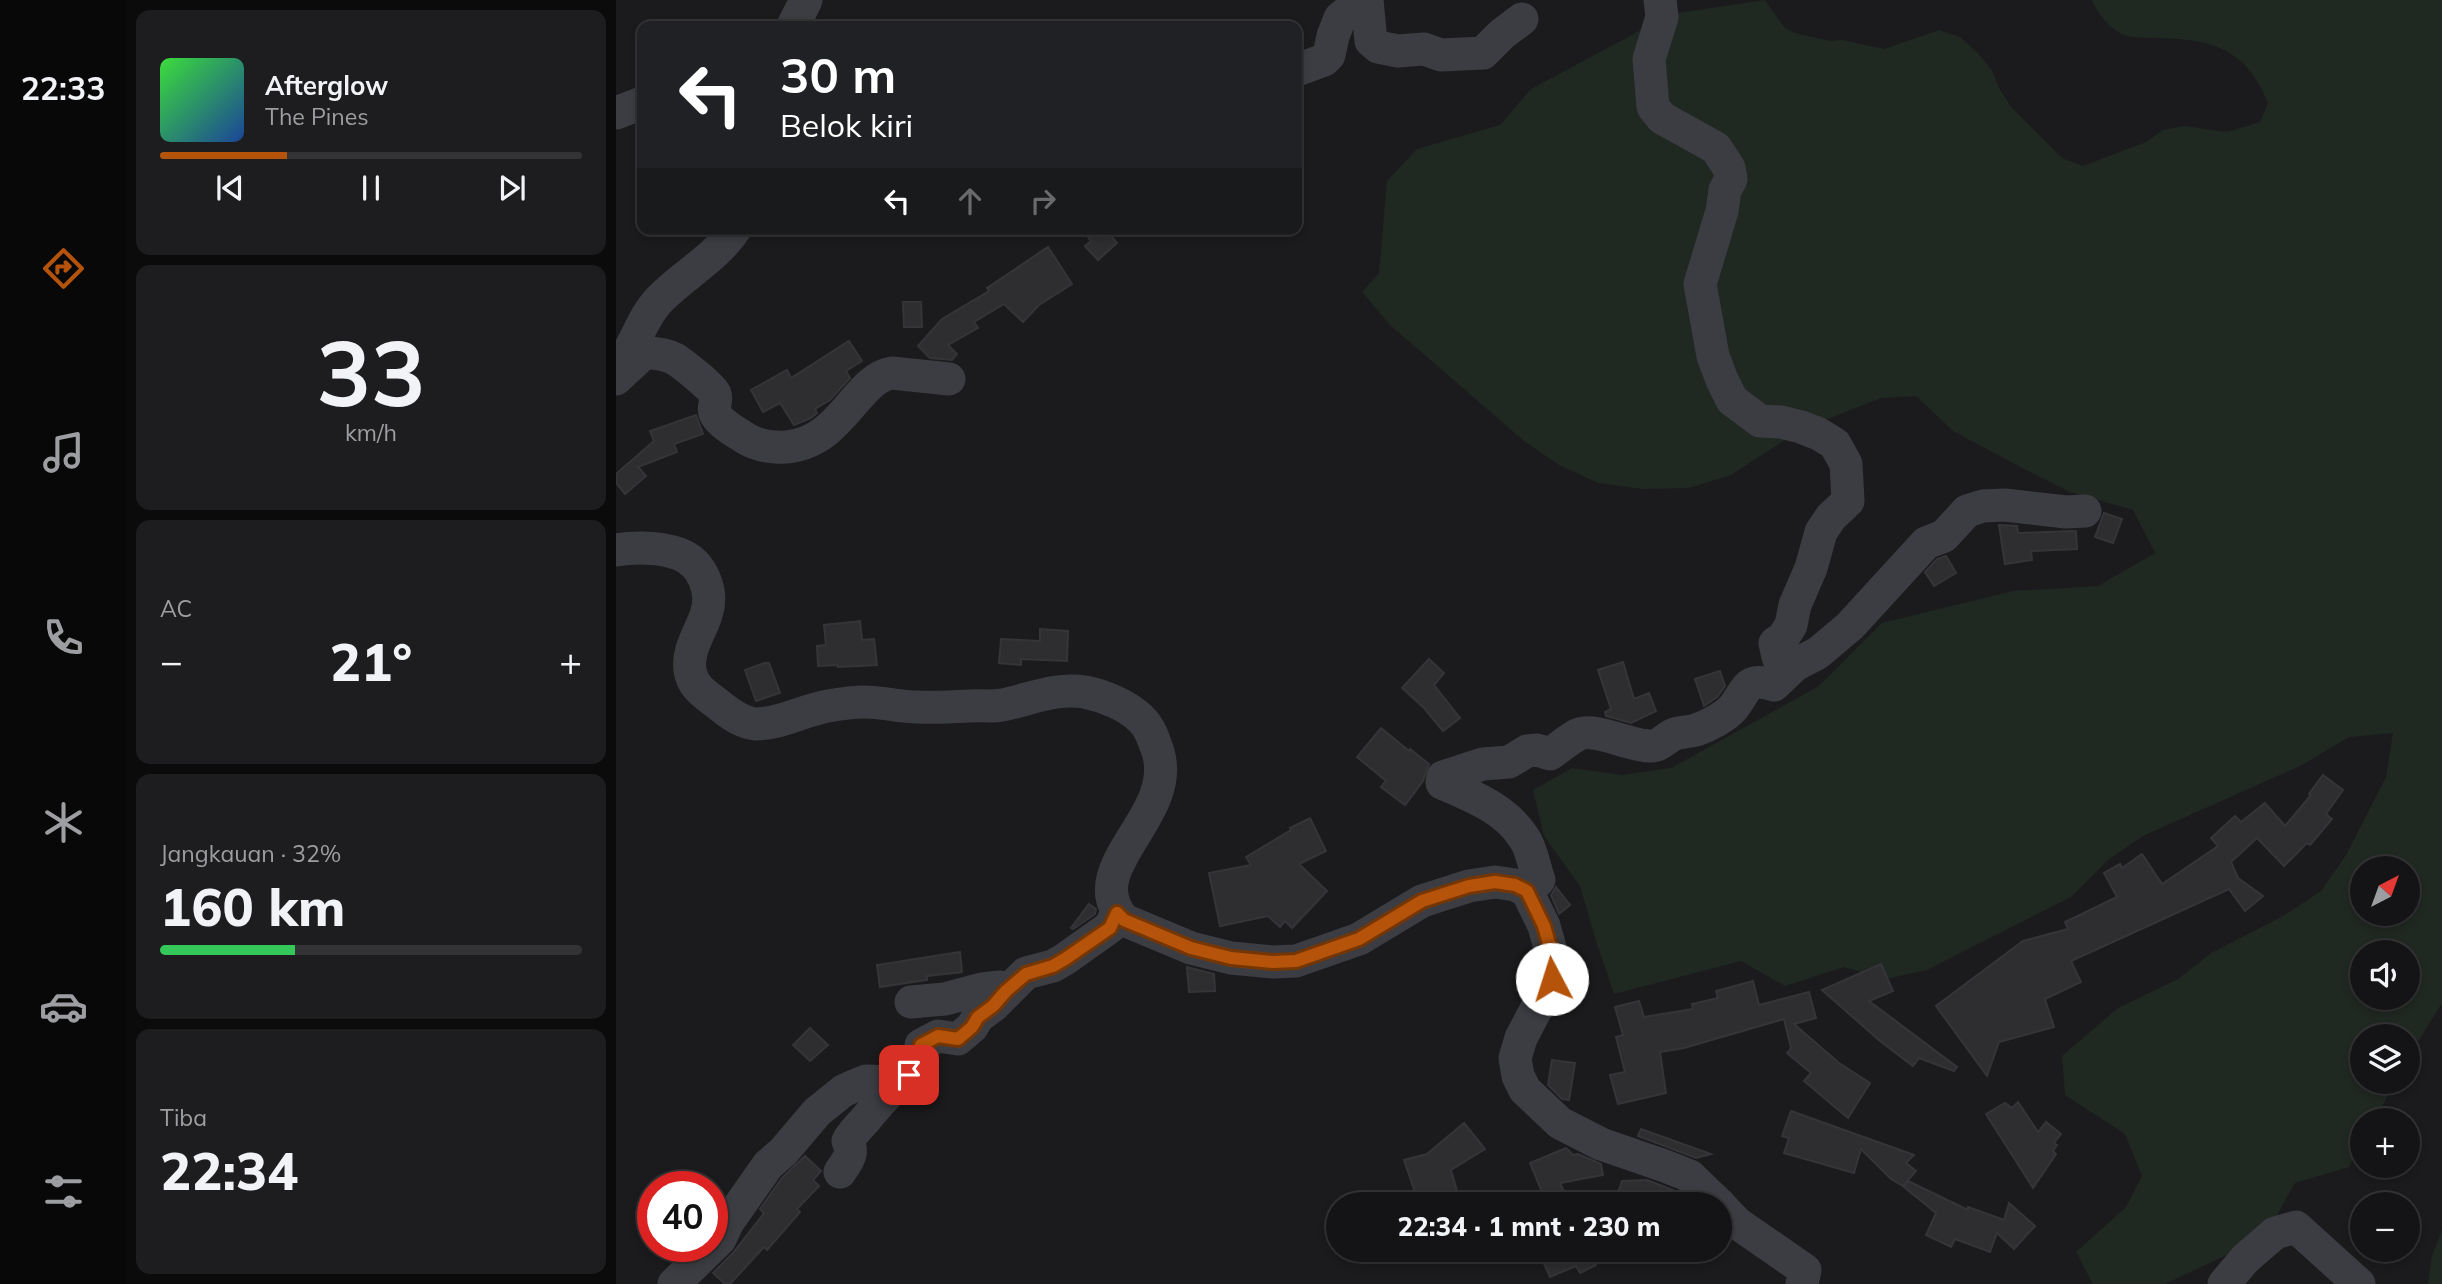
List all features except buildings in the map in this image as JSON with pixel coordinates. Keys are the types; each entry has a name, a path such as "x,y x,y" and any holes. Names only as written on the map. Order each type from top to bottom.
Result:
{"street":[{"path":"796,21 806,0"},
{"path":"812,0 818,21"},
{"path":"1302,69 1324,60 1329,55 1340,18 1364,0 1371,41 1378,47 1398,51 1424,49 1441,55 1483,53 1522,19"},
{"path":"1660,0 1662,16 1649,60 1653,107 1662,118 1716,148 1730,168 1731,179 1726,190 1723,211 1700,284 1713,356 1721,380 1732,400 1745,411 1760,421 1782,422 1819,434 1835,444 1846,464 1847,501 1821,532 1811,568 1795,605 1791,625 1783,638 1775,643 1778,657 1795,665"},
{"path":"616,113 637,105"},
{"path":"616,369 624,360 644,320 659,300 716,252 729,235"},
{"path":"616,379 644,353 658,353 675,359 713,390 717,400 714,409 717,417 753,444 773,448 802,446 820,436 883,374 949,379"},
{"path":"1527,891 1539,880 1525,838 1502,813 1477,797 1442,783 1443,777 1483,764 1509,762 1527,751 1537,750 1550,754 1578,734 1591,733 1651,746 1662,743 1671,736 1702,728 1735,706 1744,689 1754,683 1766,682 1774,685 1795,665 1818,653 1850,626 1926,543 1944,536 1967,510 2006,505 2066,512 2085,511"},
{"path":"616,550 628,548 680,554 695,565 710,593 706,615 691,656 690,669 694,685 744,722 771,722 828,706 865,702 919,708 1001,706 1063,692 1084,692 1127,708 1143,720 1154,738 1161,762 1161,778 1152,807 1119,861 1111,880 1117,913 1124,920 1191,948 1231,958 1296,961 1359,939 1422,901 1469,886 1495,882 1515,885 1527,891 1544,926 1554,961 1552,979 1521,1038 1515,1058 1518,1076 1525,1090 1560,1123 1601,1144 1690,1176 1707,1192"},
{"path":"840,1172 851,1157 848,1141 853,1131 876,1104 921,1067 921,1045 938,1036 958,1039 1026,974 1053,966 1094,940 1110,928 1117,913"},
{"path":"911,1002 945,999 982,989 1000,987 1006,991"},
{"path":"674,1284 720,1239 768,1165 783,1152 817,1112 856,1084 866,1081 894,1082 909,1075"},
{"path":"1732,1218 1805,1269 1802,1284"},
{"path":"2224,1284 2245,1259 2275,1233 2295,1227 2358,1284"}],"shaded area":[{"path":"1765,0 1784,27 1795,33 1830,41 1842,40 1884,49 1939,30 1960,37 1992,70 2000,90 2012,108 2062,158 2083,166 2146,142 2163,130 2184,126 2227,132 2260,122 2268,103 2250,71 2227,51 2213,45 2181,39 2124,35 2105,20 2092,0 2442,0 2442,1003 2420,1039 2420,1024 2350,1024 2350,1094 2389,1094 2381,1108 2350,1108 2349,1167 2295,1183 2265,1237 2165,1284 2093,1284 2076,1252 2126,1207 2142,1176 2125,1134 2065,1095 2062,1056 2118,1008 2178,979 2211,953 2285,915 2321,891 2346,855 2386,777 2393,733 2349,737 2302,765 2143,836 2108,860 2071,897 1927,970 1886,979 1844,967 1785,986 1741,961 1614,994 1580,886 1544,836 1533,790 1572,768 1622,775 1671,768 1819,686 1882,623 2013,591 2098,586 2155,553 2133,510 2070,492 2026,470 1953,431 1916,396 1881,398 1802,429 1731,475 1689,488 1643,489 1598,483 1559,465 1524,441 1390,325 1362,292 1379,273 1387,181 1417,149 1500,125 1531,89 1671,14"},
{"path":"2442,1230 2442,1284 2428,1284 2432,1256"}],"route":[{"path":"909,1075 921,1067 921,1045 938,1036 958,1039 1026,974 1053,966 1094,940 1110,928 1117,913 1124,920 1191,948 1231,958 1296,961 1359,939 1422,901 1469,886 1495,882 1515,885 1527,891 1544,926 1554,961 1552,979"}]}
